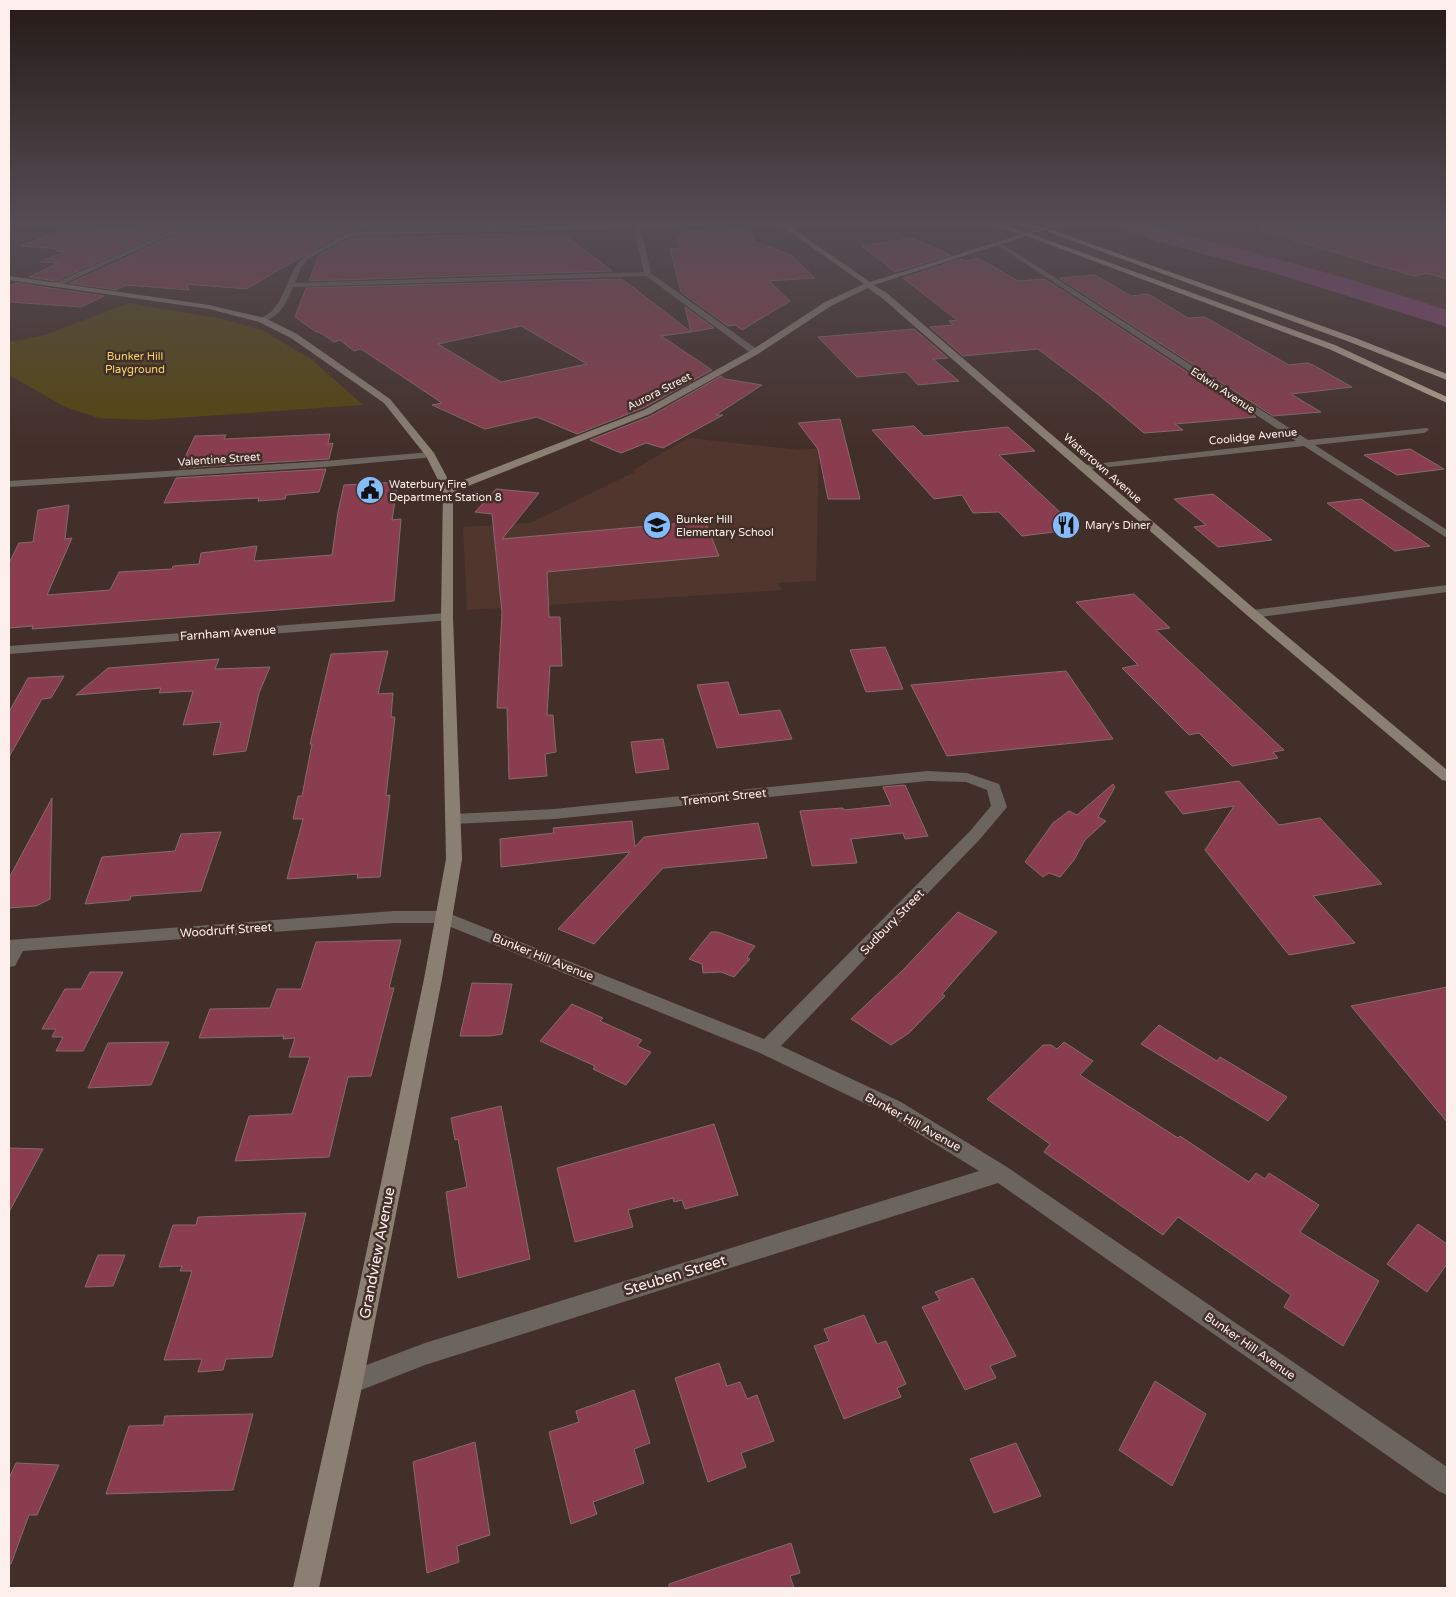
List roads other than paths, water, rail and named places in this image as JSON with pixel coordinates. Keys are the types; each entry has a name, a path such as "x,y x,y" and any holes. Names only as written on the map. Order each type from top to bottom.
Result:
{"highway":[{"path":"1202,299 1332,347 1447,400"},
{"path":"1237,299 1350,339 1447,377"}],"main road":[{"path":"153,299 209,307 262,320 294,336 387,401 431,455 448,490 447,617 454,859 443,916"},
{"name":"Aurora Street","path":"448,490 646,412 756,352 828,304 840,299"},
{"name":"Watertown Avenue","path":"888,299 1253,614 1447,777"},
{"name":"Grandview Avenue","path":"306,1588 352,1382 433,979 443,916"}],"street":[{"path":"262,320 274,314 285,299"},
{"path":"682,299 756,352"},
{"name":"Edwin Avenue","path":"1083,299 1447,536"},
{"name":"Coolidge Avenue","path":"1084,468 1424,430"},
{"name":"Valentine Street","path":"9,484 316,465 431,455"},
{"path":"1253,614 1447,588"},
{"name":"Farnham Avenue","path":"9,650 447,617"},
{"name":"Tremont Street","path":"453,819 554,814 927,776 966,778 994,787"},
{"name":"Sudbury Street","path":"767,1048 976,834 999,806 994,787"},
{"name":"Bunker Hill Avenue","path":"443,916 767,1048 894,1108 1000,1173 1447,1482"},
{"name":"Woodruff Street","path":"14,946 384,918 443,916"},
{"path":"9,961 14,946"},
{"name":"Steuben Street","path":"352,1382 425,1354 1000,1173"}],"waterway":[{"path":"1386,299 1447,319"}],"place":[{"name":"Waterbury Fire Department Station 8","path":"370,490"},
{"name":"Bunker Hill Elementary School","path":"657,525"},
{"name":"Mary's Diner","path":"1066,525"}],"park label":[{"name":"Bunker Hill Playground","path":"135,362"}]}
